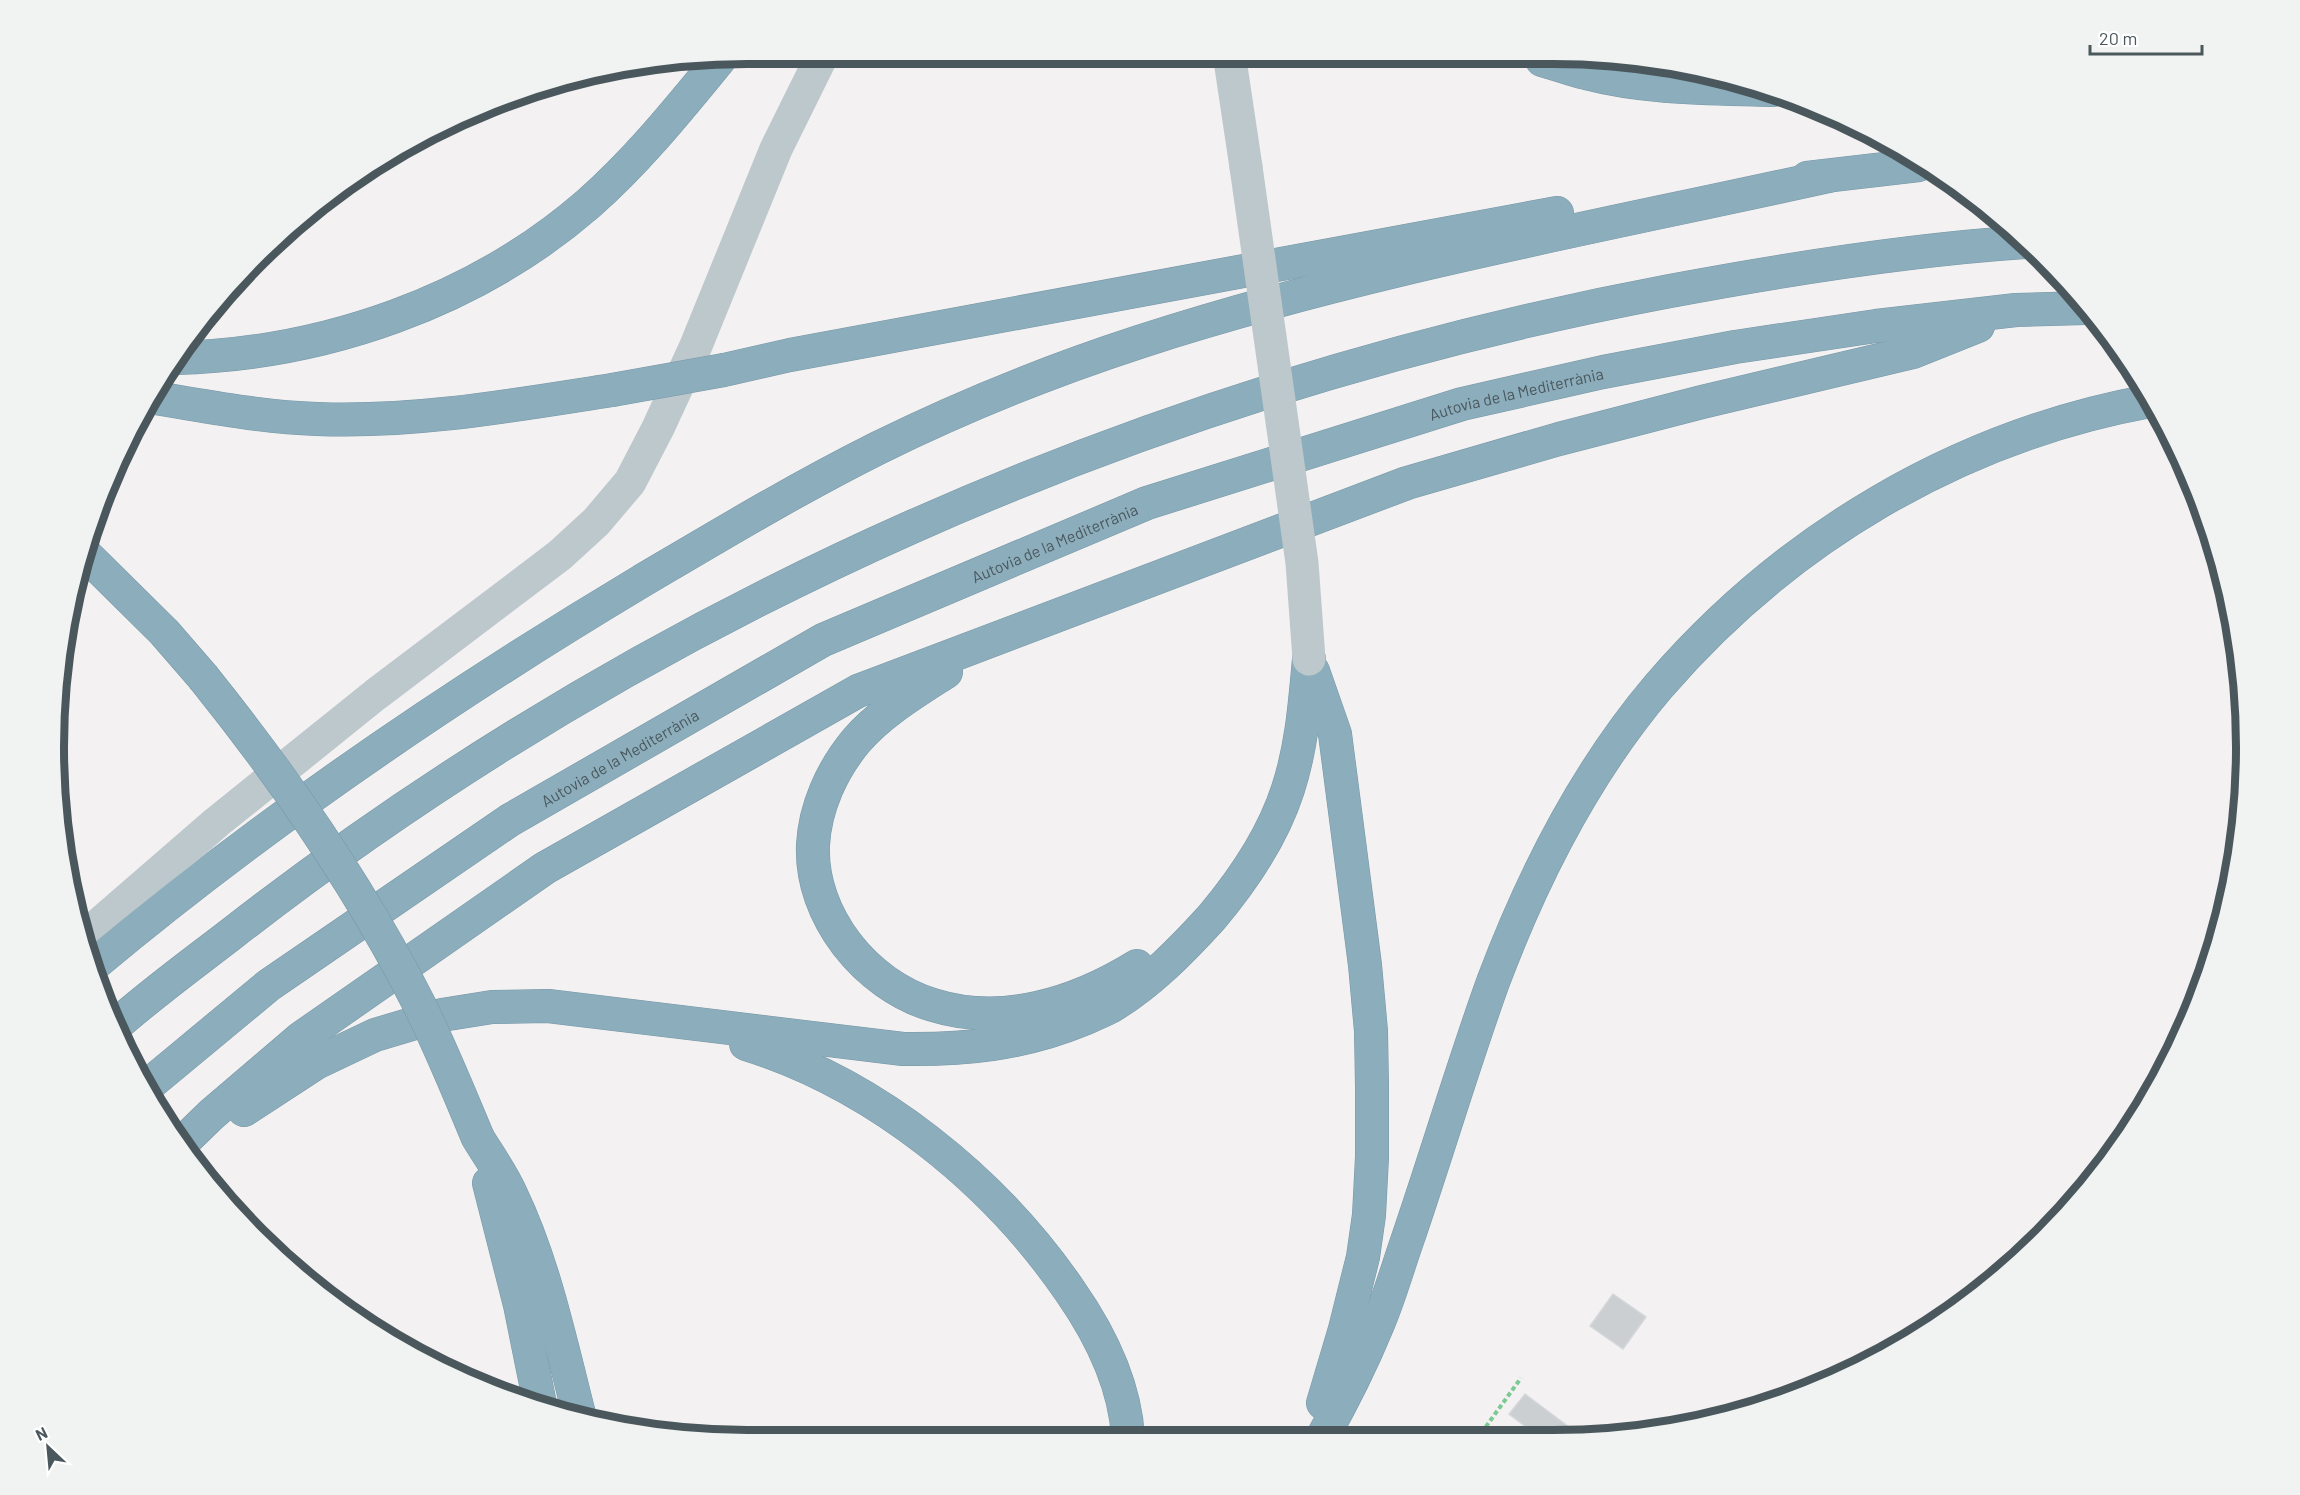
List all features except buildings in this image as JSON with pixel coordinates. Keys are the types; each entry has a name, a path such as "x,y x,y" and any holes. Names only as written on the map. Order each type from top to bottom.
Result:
{"highway":[{"path":"1556,64 1588,74 1639,83 1731,88"},
{"path":"188,358 261,351 318,341 439,298 493,270 546,237 587,204 662,129 714,65"},
{"path":"161,399 245,412 317,419 456,412 612,390 724,370 790,355 1664,193 1910,166"},
{"path":"99,961 212,870 429,716 562,630 714,539 887,444 1041,377 1137,343 1246,309 1402,270 1829,176"},
{"path":"122,1021 277,898 363,836 475,761 595,687 713,623 963,503 1092,451 1215,408 1351,366 1481,330 1616,301 1750,276 1875,257 2012,243"},
{"name":"Autovia de la Mediterrània","path":"152,1082 269,985 510,820 823,640 1147,503 1462,404 1603,372 1876,326 2016,310 2075,308"},
{"path":"188,1138 301,1038 545,868 858,691 1407,483 1636,419 1913,352 2016,310"},
{"path":"1326,1430 1378,1323 1493,982 1517,922 1548,857 1581,798 1616,743 1657,688 1707,634 1754,591 1808,547 1864,510 1926,476 1988,448 2053,424 2142,403"},
{"path":"91,560 164,632 248,732 285,783 364,904 420,1005 478,1138 511,1192 530,1240 554,1314 578,1409"},
{"path":"995,641 883,716 856,740 823,794 813,845 815,875 824,904 856,957 904,994 924,1002 967,1012 1001,1013 1038,1009 1110,983 1203,927"},
{"path":"193,1145 316,1063 375,1035 442,1015 492,1007 548,1006 903,1049 952,1049 996,1044 1035,1036 1108,1008 1137,989 1203,927 1234,891 1258,854 1288,790 1298,753 1305,710 1309,659"},
{"path":"1309,659 1335,734 1369,1009 1372,1122 1369,1215 1363,1257 1325,1397 1312,1430"},
{"path":"684,1024 754,1046 834,1081 906,1125 976,1182 1000,1204 1047,1259 1098,1336 1112,1366 1123,1402 1127,1430"},
{"path":"478,1138 520,1305 539,1397"}],"street":[{"path":"90,932 217,822 375,694 560,555 596,522 630,482 695,348 776,149 818,64"},
{"path":"1231,64 1302,562 1309,659"}],"path":[{"path":"1483,1430 1521,1378"}]}
